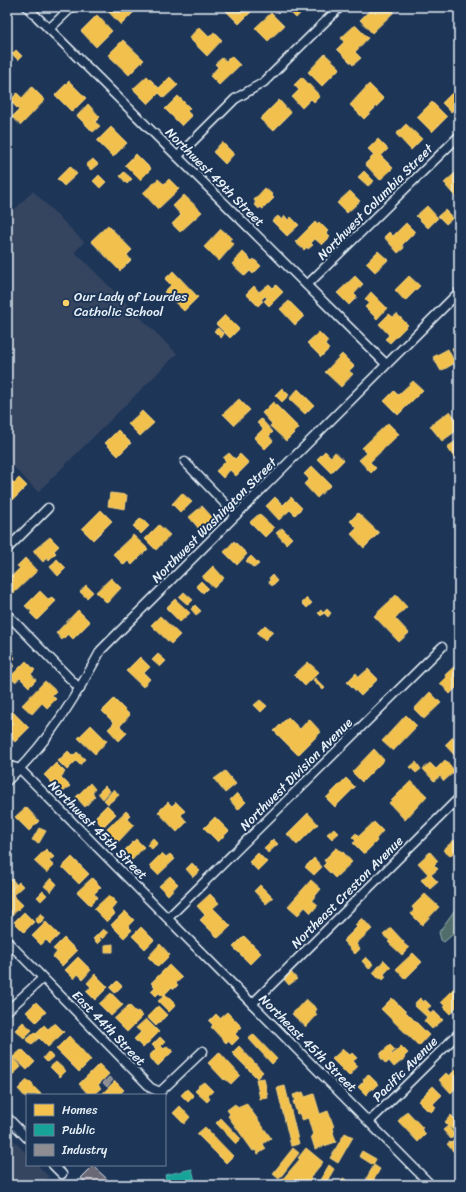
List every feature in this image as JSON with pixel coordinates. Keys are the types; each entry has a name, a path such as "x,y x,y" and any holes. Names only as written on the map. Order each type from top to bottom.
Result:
{"street":[{"name":"Northwest 49th Street","path":"27,7 386,364"},
{"path":"49,29 72,7"},
{"path":"178,156 234,99 264,82 340,7"},
{"name":"Northwest Columbia Street","path":"308,285 459,136"},
{"name":"Northwest Washington Street","path":"7,781 20,769 60,720 80,689 101,650 459,292"},
{"path":"185,462 236,515"},
{"path":"7,549 48,508"},
{"path":"7,614 80,689"},
{"name":"Northwest Division Avenue","path":"168,918 442,647"},
{"name":"Northwest 45th Street","path":"7,765 20,769 168,918"},
{"name":"Northeast Creston Avenue","path":"252,1004 459,798"},
{"name":"Northeast 45th Street","path":"168,918 431,1185"},
{"name":"East 44th Street","path":"7,941 151,1088 160,1092 203,1051"},
{"path":"7,1011 43,978"},
{"name":"Pacific Avenue","path":"369,1122 459,1033"},
{"path":"7,1117 26,1137"},
{"path":"55,1166 62,1174"}],"shaded area":[{"name":"Our Lady of Lourdes Catholic School","path":"33,191 84,242 75,252 177,354 38,492 7,460 7,217"},
{"path":"7,1134 26,1153 26,1166 39,1166 49,1177 40,1185 7,1185"}],"green space":[{"path":"459,904 459,929 444,942 441,940 439,932"}],"building: Homes":[{"path":"104,7 138,7 138,8 121,25"},
{"path":"222,7 247,7 252,11 239,24"},
{"path":"285,7 306,7 296,18"},
{"path":"373,7 378,9 379,7 389,7 394,12 372,33 360,20"},
{"path":"271,13 284,26 268,41 255,28"},
{"path":"97,15 112,31 96,47 81,31"},
{"path":"355,25 368,38 355,52 361,58 353,65 337,49 344,42 341,38"},
{"path":"199,27 209,37 214,32 222,40 207,56 189,38"},
{"path":"123,40 144,60 129,75 108,55"},
{"path":"16,50 22,56 18,60 12,54"},
{"path":"325,54 340,68 322,86 308,72"},
{"path":"231,56 240,65 219,85 210,76 218,67 215,64 222,58 226,61"},
{"path":"147,76 159,88 170,77 178,85 164,98 159,93 148,104 133,89"},
{"path":"302,77 320,96 314,102 311,99 302,108 292,97 299,90 294,85"},
{"path":"69,81 86,98 72,112 55,95"},
{"path":"369,84 384,99 364,119 350,105"},
{"path":"32,87 45,100 21,125 12,117 19,110 10,101 17,93 22,98"},
{"path":"452,93 459,100 459,105 451,112 442,103"},
{"path":"178,96 190,108 187,111 192,116 182,126 165,109"},
{"path":"279,100 291,113 273,131 260,119"},
{"path":"432,102 447,117 432,132 417,117"},
{"path":"88,104 100,117 95,122 100,126 93,132 77,116"},
{"path":"406,124 422,139 411,150 396,134"},
{"path":"111,127 127,143 113,157 97,141"},
{"path":"378,139 388,149 381,156 393,168 380,180 365,164 374,155 368,149"},
{"path":"222,142 234,154 225,164 213,152"},
{"path":"136,154 151,169 140,180 125,165"},
{"path":"93,159 98,164 91,170 86,165"},
{"path":"70,166 77,174 64,186 57,179"},
{"path":"364,171 374,181 368,186 358,177"},
{"path":"124,172 132,179 127,184 120,176"},
{"path":"455,173 459,175 459,201 444,183"},
{"path":"99,175 106,182 100,188 93,181"},
{"path":"158,179 164,184 169,179 179,189 158,209 143,193"},
{"path":"265,188 273,195 272,196 274,198 263,209 260,207 259,209 254,204 256,203 254,200"},
{"path":"350,191 360,201 347,213 337,203"},
{"path":"184,195 202,212 180,232 172,224 181,215 173,206"},
{"path":"427,206 438,218 428,228 416,216"},
{"path":"445,210 453,218 446,224 438,216"},
{"path":"278,216 282,220 285,216 288,220 291,217 299,225 287,236 272,221"},
{"path":"315,222 317,224 319,222 328,231 326,233 330,237 322,245 315,239 311,243 313,245 304,250 295,242"},
{"path":"406,223 415,232 402,245 404,248 398,253 384,237 389,232 393,236"},
{"path":"108,225 132,250 127,255 131,260 120,271 91,241"},
{"path":"221,229 232,238 229,240 234,244 219,261 204,247"},
{"path":"378,251 388,260 375,272 366,263"},
{"path":"243,252 252,261 254,259 261,266 253,274 250,271 245,276 232,264"},
{"path":"173,271 198,297 184,311 164,292 171,285 165,279"},
{"path":"355,276 363,284 354,294 357,297 349,305 337,293"},
{"path":"409,276 420,286 405,301 395,290"},
{"path":"269,284 273,288 276,285 283,292 269,306 264,301 267,298 265,296 261,300 263,301 258,306 246,294 254,286 259,292"},
{"path":"371,292 387,308 377,319 365,307 369,303 365,299"},
{"path":"289,301 304,316 295,325 280,309"},
{"path":"389,314 393,317 397,314 408,325 390,343 385,339 389,335 379,324"},
{"path":"225,315 239,329 230,338 216,324"},
{"path":"218,328 224,334 221,338 214,331"},
{"path":"319,332 328,341 325,345 329,349 321,357 307,343"},
{"path":"459,345 459,362 458,363 452,348"},
{"path":"448,349 455,363 441,371 433,357"},
{"path":"342,354 354,366 349,371 353,374 341,387 325,372"},
{"path":"413,381 423,390 398,415 384,401 394,391 398,395"},
{"path":"282,388 289,395 282,402 275,395"},
{"path":"298,389 314,405 305,414 289,399"},
{"path":"239,399 250,410 234,425 223,414"},
{"path":"273,402 299,428 286,441 270,426 272,424 262,413"},
{"path":"142,411 154,423 140,436 128,424"},
{"path":"450,411 459,423 459,429 442,441 430,426"},
{"path":"261,419 273,432 269,436 273,441 265,449 254,438 263,429 257,423"},
{"path":"388,423 399,434 370,462 376,468 371,473 359,460 367,453 362,448"},
{"path":"118,430 131,443 118,456 105,443"},
{"path":"459,439 459,458 456,460 447,447"},
{"path":"325,451 331,457 335,452 344,460 331,473 317,459"},
{"path":"229,453 235,459 240,454 249,463 236,476 230,470 223,478 216,471 226,461 223,458"},
{"path":"312,466 331,485 317,498 304,484 309,479 304,474"},
{"path":"19,478 27,486 13,500 7,494 7,482 10,479 14,483"},
{"path":"110,493 127,495 125,509 108,506"},
{"path":"182,493 192,502 181,513 172,504"},
{"path":"275,497 283,505 291,497 302,508 295,515 290,510 279,520 266,506"},
{"path":"202,506 213,518 200,530 189,517"},
{"path":"101,510 112,521 93,540 82,529"},
{"path":"358,513 379,533 364,548 351,534 357,528 350,521"},
{"path":"259,514 274,528 265,537 250,522"},
{"path":"141,518 149,526 141,534 133,526"},
{"path":"159,525 170,535 156,550 145,539"},
{"path":"282,528 292,538 286,544 276,533"},
{"path":"133,535 148,549 132,565 128,561 124,565 113,554"},
{"path":"50,537 59,546 54,551 56,553 49,560 47,557 43,562 33,551"},
{"path":"234,541 247,554 237,565 224,552"},
{"path":"251,556 259,564 254,568 246,561"},
{"path":"25,558 37,571 14,593 11,590 7,593 7,575 9,573 12,576 20,568 17,566"},
{"path":"57,559 66,568 58,576 50,567"},
{"path":"213,566 224,578 214,588 202,577"},
{"path":"272,575 277,581 272,586 269,582 269,578"},
{"path":"111,578 121,588 107,603 96,592"},
{"path":"201,581 208,588 203,593 196,586"},
{"path":"86,585 93,592 87,598 80,592"},
{"path":"40,591 49,600 52,597 56,601 37,620 30,613 32,612 25,606"},
{"path":"184,592 193,600 188,605 179,597"},
{"path":"396,595 407,607 395,618 409,633 399,642 374,616"},
{"path":"307,598 312,603 307,608 302,603"},
{"path":"175,599 190,613 180,622 166,608"},
{"path":"195,605 201,611 196,615 191,609"},
{"path":"327,609 331,613 328,617 324,613 321,616 318,613 321,610 323,613"},
{"path":"78,610 90,622 73,639 68,634 62,640 56,633"},
{"path":"160,616 180,635 171,644 151,625"},
{"path":"265,625 273,632 265,640 257,633"},
{"path":"7,645 14,652 12,654 15,658 11,662 14,666 7,673"},
{"path":"158,654 166,661 160,667 152,660"},
{"path":"140,657 150,667 144,673 150,679 143,687 126,671"},
{"path":"26,661 35,670 31,674 36,680 29,687 20,678 15,682 10,677"},
{"path":"308,662 319,672 305,686 294,675"},
{"path":"457,664 459,666 459,685 450,694 440,683 446,677 445,675"},
{"path":"368,669 378,679 361,696 347,682 356,673 359,677"},
{"path":"315,678 325,688 323,690 313,680"},
{"path":"45,681 56,691 52,695 56,699 47,708 42,703 32,714 22,705"},
{"path":"430,692 441,703 424,719 414,709"},
{"path":"114,699 130,715 120,726 127,733 119,741 108,729 114,723 102,711"},
{"path":"260,700 267,706 261,712 254,705"},
{"path":"12,711 29,728 15,742 7,734 7,717"},
{"path":"406,715 417,726 393,751 382,741"},
{"path":"288,717 300,729 309,719 321,732 298,755 274,731"},
{"path":"91,725 107,741 95,754 78,738"},
{"path":"453,737 457,742 459,740 459,760 445,745"},
{"path":"374,749 384,760 362,782 352,772"},
{"path":"68,751 73,756 77,752 85,759 80,765 76,761 67,770 58,761"},
{"path":"445,760 455,771 444,781 440,776 434,781 423,769 430,763 436,769"},
{"path":"416,762 421,769 416,773 410,767"},
{"path":"56,763 65,772 61,777 70,786 62,793 44,775"},
{"path":"225,771 236,784 225,793 214,779"},
{"path":"346,778 355,787 335,807 326,798"},
{"path":"411,781 427,796 405,820 389,803"},
{"path":"90,783 95,789 92,793 95,796 85,807 76,797"},
{"path":"105,786 110,791 103,799 98,793"},
{"path":"114,789 119,795 108,804 104,800"},
{"path":"237,793 246,802 238,810 230,800"},
{"path":"168,802 172,806 176,802 185,811 181,815 187,822 177,832 158,812"},
{"path":"107,805 116,814 103,827 94,818"},
{"path":"26,807 39,821 29,831 15,817"},
{"path":"126,811 130,815 127,818 134,825 118,842 106,830"},
{"path":"308,813 318,824 297,845 287,834"},
{"path":"215,817 229,831 218,842 204,828"},
{"path":"374,822 383,831 376,839 377,841 364,854 353,843 356,841 352,837 356,833 359,836"},
{"path":"39,828 46,831 39,843 32,840"},
{"path":"334,828 339,833 332,839 327,834"},
{"path":"153,838 158,843 152,849 147,845"},
{"path":"136,839 144,847 132,860 124,851"},
{"path":"273,839 278,844 268,853 264,848"},
{"path":"454,840 459,847 450,856 443,850"},
{"path":"336,848 343,852 352,862 335,878 323,866 326,863 324,860"},
{"path":"46,849 54,857 49,861 54,866 47,873 34,861"},
{"path":"430,852 438,861 434,865 438,869 431,875 438,882 430,889 421,880 428,874 418,863"},
{"path":"162,853 166,857 170,854 175,859 158,875 149,866"},
{"path":"258,853 267,862 258,871 249,862"},
{"path":"72,857 89,874 79,884 62,867"},
{"path":"314,858 322,867 314,875 305,867"},
{"path":"192,863 200,871 193,877 186,869"},
{"path":"170,876 178,884 168,895 159,886"},
{"path":"51,878 57,884 51,892 44,886"},
{"path":"92,878 101,887 94,894 98,897 90,905 77,892"},
{"path":"12,879 16,884 9,891 7,889 7,884"},
{"path":"311,880 321,889 312,900 318,905 311,913 305,907 298,915 288,906"},
{"path":"19,882 23,886 13,895 23,905 10,917 7,915 7,901 10,898 7,894"},
{"path":"260,885 273,898 266,904 254,891"},
{"path":"43,891 47,895 41,901 37,897"},
{"path":"210,894 219,903 213,908 231,926 218,938 200,920 205,915 197,906"},
{"path":"425,894 439,907 422,925 411,914 414,910 412,907"},
{"path":"109,895 117,903 111,910 115,914 107,922 94,909"},
{"path":"125,911 134,920 128,926 132,930 124,938 111,925"},
{"path":"24,912 34,922 24,932 14,922"},
{"path":"41,913 45,918 39,924 35,920"},
{"path":"362,918 372,929 356,944 360,949 355,954 343,941 357,927 355,925"},
{"path":"46,922 59,935 50,944 46,940 41,945 32,936"},
{"path":"141,927 154,940 145,949 132,936"},
{"path":"391,928 409,948 402,955 383,935"},
{"path":"103,929 108,933 103,939 101,937 99,938 101,940 98,944 93,939"},
{"path":"244,936 261,953 250,964 233,947"},
{"path":"64,938 77,951 62,966 53,957 57,952 53,949"},
{"path":"113,944 113,952 105,952 105,945"},
{"path":"160,944 170,955 158,967 148,957"},
{"path":"413,953 422,962 405,979 396,969"},
{"path":"78,957 91,970 83,979 78,974 74,979 65,970"},
{"path":"366,957 373,964 369,969 362,961"},
{"path":"384,960 391,967 384,974 386,977 383,980 380,978 379,979 373,973"},
{"path":"169,965 182,978 176,983 178,985 174,989 172,987 165,994 176,1005 169,1012 158,1001 163,997 159,993 156,996 151,991 155,987 151,983"},
{"path":"290,971 297,979 289,985 283,978"},
{"path":"95,974 108,987 95,1000 86,991 91,987 87,983"},
{"path":"117,981 122,986 115,993 110,988"},
{"path":"457,985 459,988 459,1004 450,1014 443,1007 445,1006 441,1002"},
{"path":"111,993 123,1005 111,1016 99,1004"},
{"path":"392,998 429,1035 419,1046 381,1009"},
{"path":"420,998 424,1002 425,1000 431,1006 427,1009 431,1013 434,1011 443,1020 432,1029 424,1021 427,1017 415,1006 415,1003"},
{"path":"306,999 317,1009 315,1012 317,1015 306,1027 292,1014"},
{"path":"36,1002 46,1012 36,1022 26,1012"},
{"path":"129,1005 143,1016 127,1032 114,1019"},
{"path":"158,1006 167,1015 156,1026 147,1017"},
{"path":"227,1012 242,1027 235,1034 239,1038 232,1045 228,1041 226,1043 211,1027 213,1025 209,1021 216,1014 220,1018"},
{"path":"146,1019 159,1032 143,1048 134,1039 141,1032 136,1028"},
{"path":"23,1022 32,1030 24,1038 15,1030"},
{"path":"55,1023 64,1032 48,1047 35,1034 44,1025 48,1029"},
{"path":"34,1033 39,1038 31,1045 26,1040"},
{"path":"253,1034 277,1059 272,1064 248,1038"},
{"path":"69,1036 91,1060 79,1072 56,1049"},
{"path":"160,1037 165,1042 161,1046 164,1049 167,1046 173,1051 158,1066 149,1056 156,1049 152,1045"},
{"path":"390,1045 395,1050 391,1054 392,1055 401,1046 408,1053 404,1057 405,1058 394,1067 389,1061 386,1064 380,1057 381,1053"},
{"path":"239,1046 263,1072 257,1078 232,1053"},
{"path":"343,1049 350,1055 352,1053 357,1058 353,1061 358,1066 349,1076 332,1059"},
{"path":"23,1050 35,1062 27,1070 13,1057"},
{"path":"48,1052 53,1057 47,1062 43,1058"},
{"path":"219,1052 240,1075 231,1084 225,1079 224,1080 208,1063"},
{"path":"11,1056 21,1067 7,1080 7,1060"},
{"path":"56,1062 66,1071 60,1077 50,1067"},
{"path":"99,1064 109,1074 98,1085 101,1088 94,1094 88,1094 79,1084"},
{"path":"459,1066 459,1085 451,1093 439,1080 446,1073 449,1076"},
{"path":"368,1074 378,1084 366,1095 358,1087"},
{"path":"264,1078 268,1098 260,1099 256,1079"},
{"path":"27,1080 33,1084 32,1085 41,1094 26,1094 26,1098 18,1089"},
{"path":"115,1081 124,1090 120,1094 102,1094"},
{"path":"204,1082 213,1091 208,1096 210,1099 207,1102 195,1091 199,1087 198,1086"},
{"path":"285,1086 299,1144 291,1146 277,1088"},
{"path":"433,1086 442,1095 433,1104 436,1107 431,1112 418,1101"},
{"path":"187,1089 194,1096 188,1102 181,1095"},
{"path":"303,1092 305,1097 314,1094 320,1114 328,1111 334,1127 333,1132 336,1142 315,1149 308,1118 302,1120 299,1113 297,1114 293,1101 295,1101 293,1095"},
{"path":"246,1103 271,1138 263,1144 266,1149 258,1154 255,1150 253,1151 228,1116 230,1114 227,1110 235,1104 238,1108"},
{"path":"180,1106 190,1117 184,1124 173,1113"},
{"path":"407,1111 423,1128 421,1129 426,1134 418,1142 398,1121"},
{"path":"451,1115 459,1123 459,1125 453,1130 445,1122"},
{"path":"221,1118 241,1139 236,1144 216,1123"},
{"path":"448,1126 455,1135 451,1139 443,1130"},
{"path":"205,1127 233,1156 226,1163 197,1134"},
{"path":"459,1132 459,1158 447,1144 450,1142 451,1143 458,1137 456,1135"},
{"path":"345,1133 353,1137 338,1163 330,1158"},
{"path":"293,1148 299,1153 279,1179 273,1174"},
{"path":"306,1148 323,1162 310,1178 311,1179 307,1185 286,1185 281,1181 300,1159 298,1158"},
{"path":"362,1151 376,1159 373,1165 359,1156"},
{"path":"329,1165 334,1169 325,1185 317,1185"},
{"path":"374,1165 380,1169 372,1183 366,1179"},
{"path":"343,1178 349,1182 347,1185 338,1185"}],"building: Public":[{"path":"192,1169 196,1185 167,1185 165,1175"}],"building: Industry":[{"path":"109,1077 113,1080 107,1087 103,1083"}],"building: Other":[{"path":"93,1166 107,1179 101,1185 97,1185 95,1183 93,1185 89,1185 81,1178"}],"place":[{"name":"Our Lady of Lourdes Catholic School","path":"66,303"}]}
